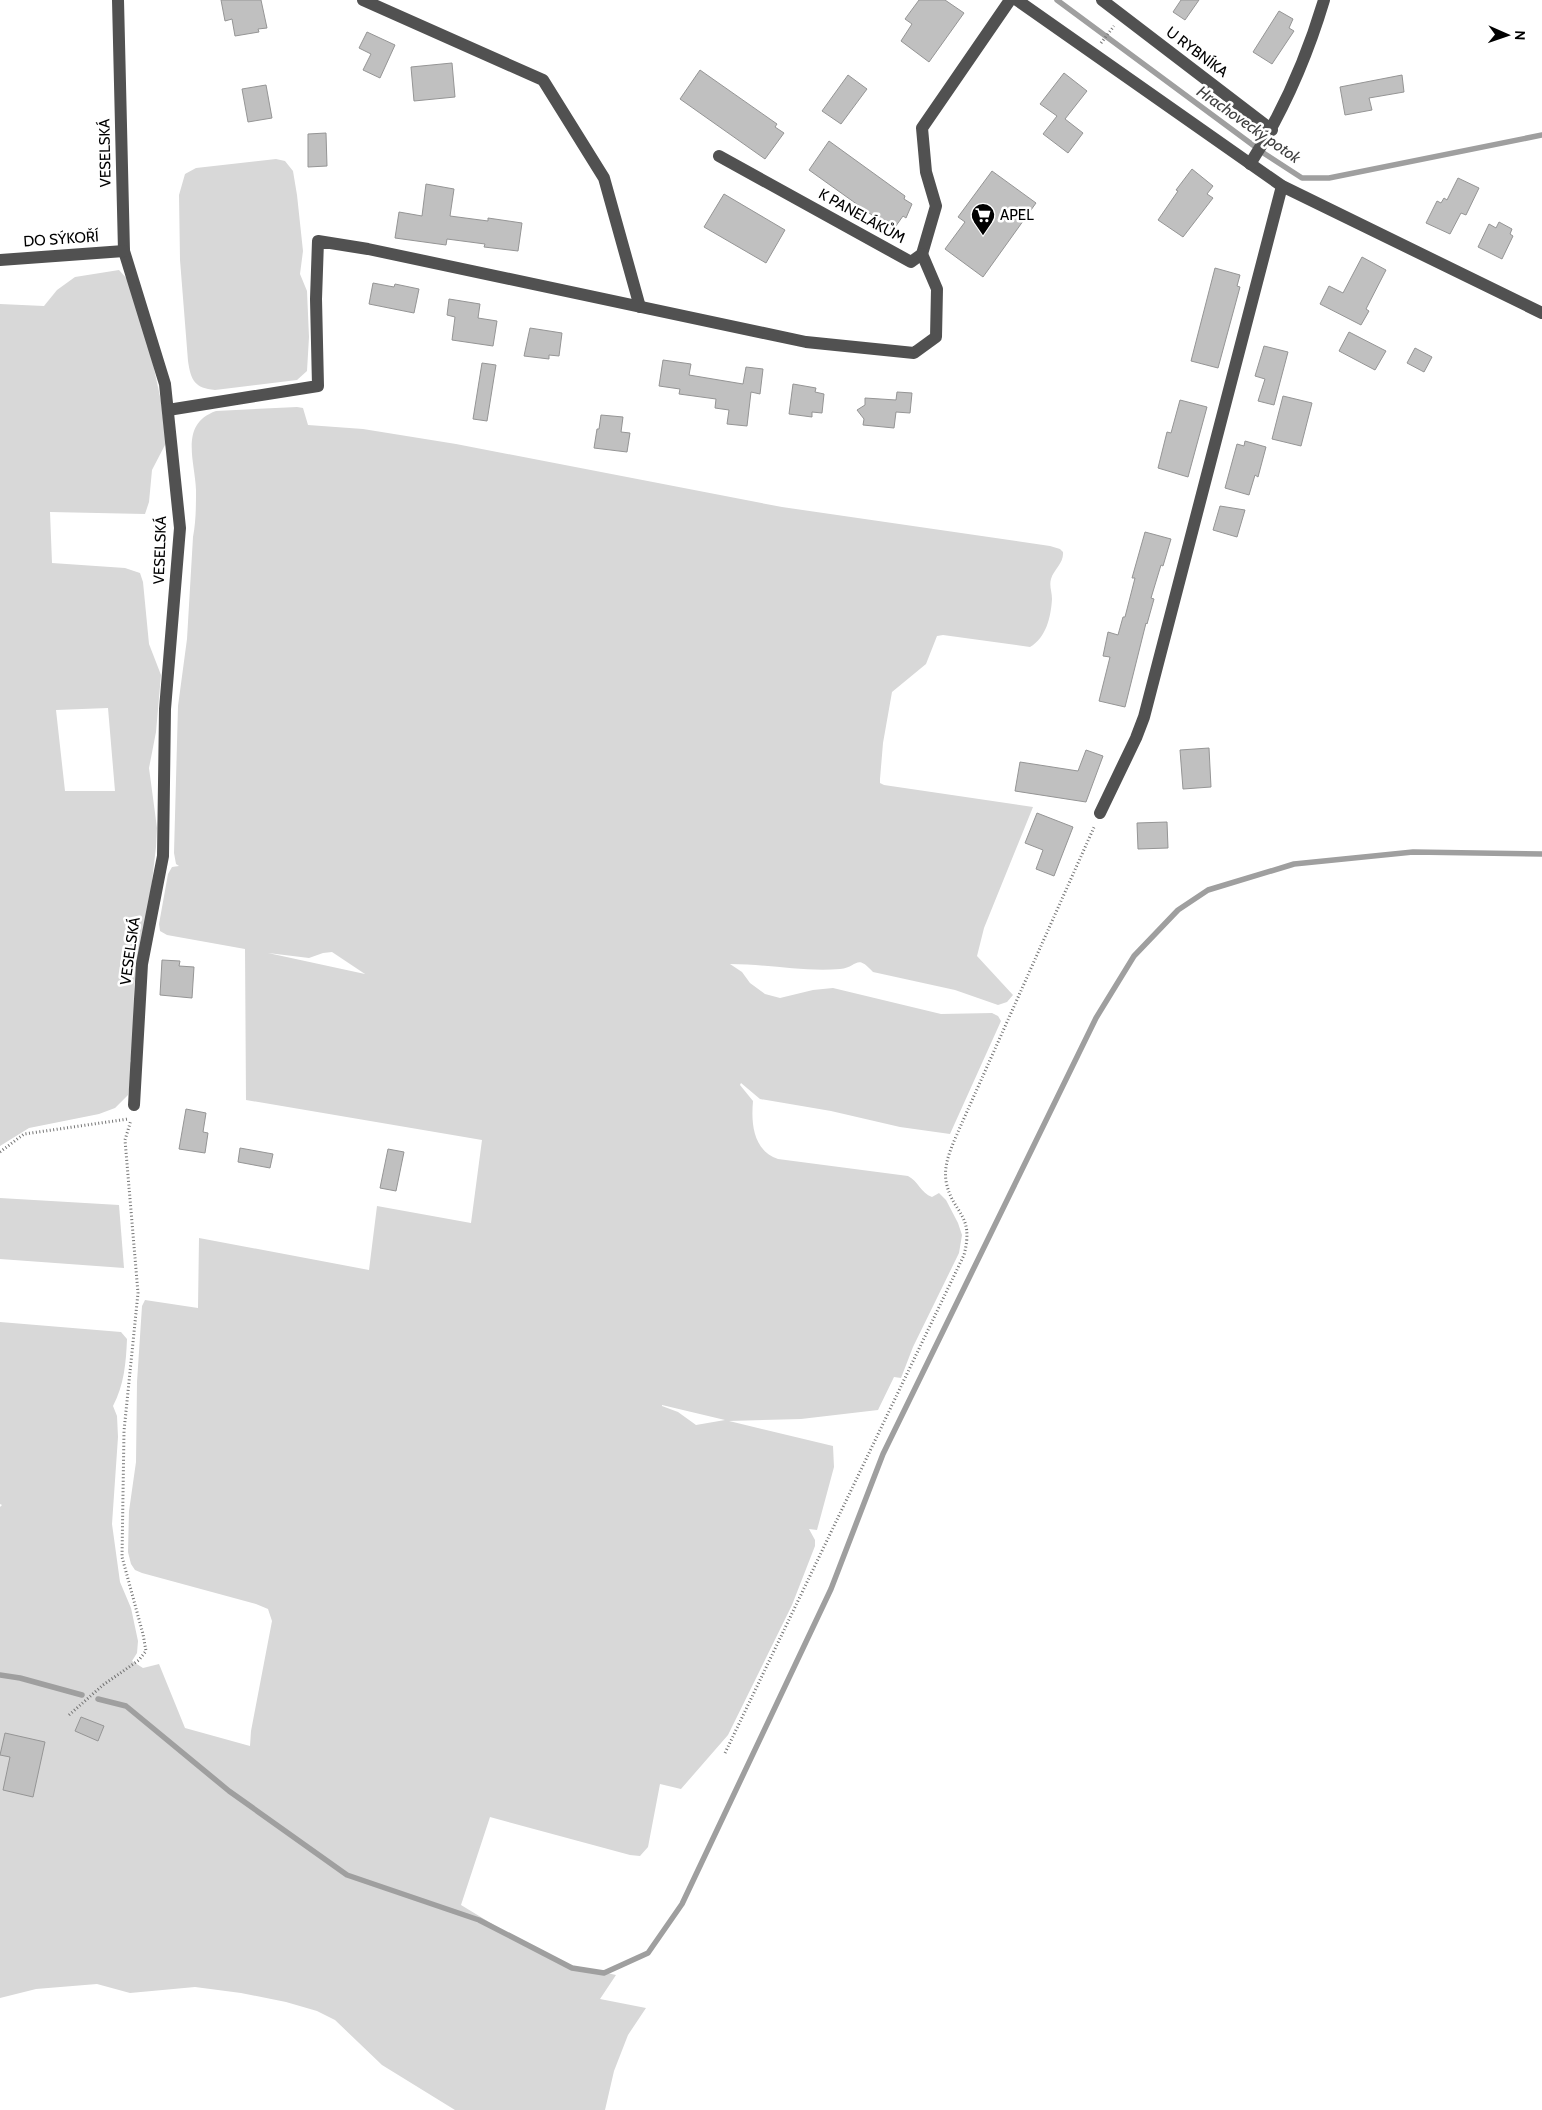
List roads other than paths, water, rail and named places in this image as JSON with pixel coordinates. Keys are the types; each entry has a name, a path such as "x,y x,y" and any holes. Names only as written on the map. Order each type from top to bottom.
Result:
{"street":[{"name":"VESELSKÁ","path":"118,0 124,251 165,384 180,528 165,709 163,856 142,964 134,1105"},
{"path":"363,0 542,80 604,178 640,307"},
{"name":"K PANELÁKŮM","path":"719,156 911,262 922,254 936,206 926,172 922,128 1010,0"},
{"path":"1018,0 1253,160 1282,186 1542,313"},
{"name":"U RYBNÍKA","path":"1102,0 1272,130"},
{"path":"1253,160 1272,130 1315,29 1324,0"},
{"path":"1100,813 1136,738 1146,709 1282,186"},
{"path":"168,410 318,386 316,299 318,241 368,249 806,342 914,353 936,337 936,290 922,254"},
{"name":"DO SÝKOŘÍ","path":"0,260 124,251"}],"waterway":[{"name":"Hrachovecký potok","path":"1057,0 1265,154 1302,178 1329,178 1542,135"},
{"path":"98,1699 126,1706 229,1791 347,1875 479,1920 572,1968 604,1973 648,1953 682,1904 831,1589 883,1454 1096,1018 1134,956 1178,910 1208,890 1294,864 1413,852 1542,854"},
{"path":"0,1675 20,1678 82,1695"}],"place":[{"name":"APEL","path":"983,236"}]}
